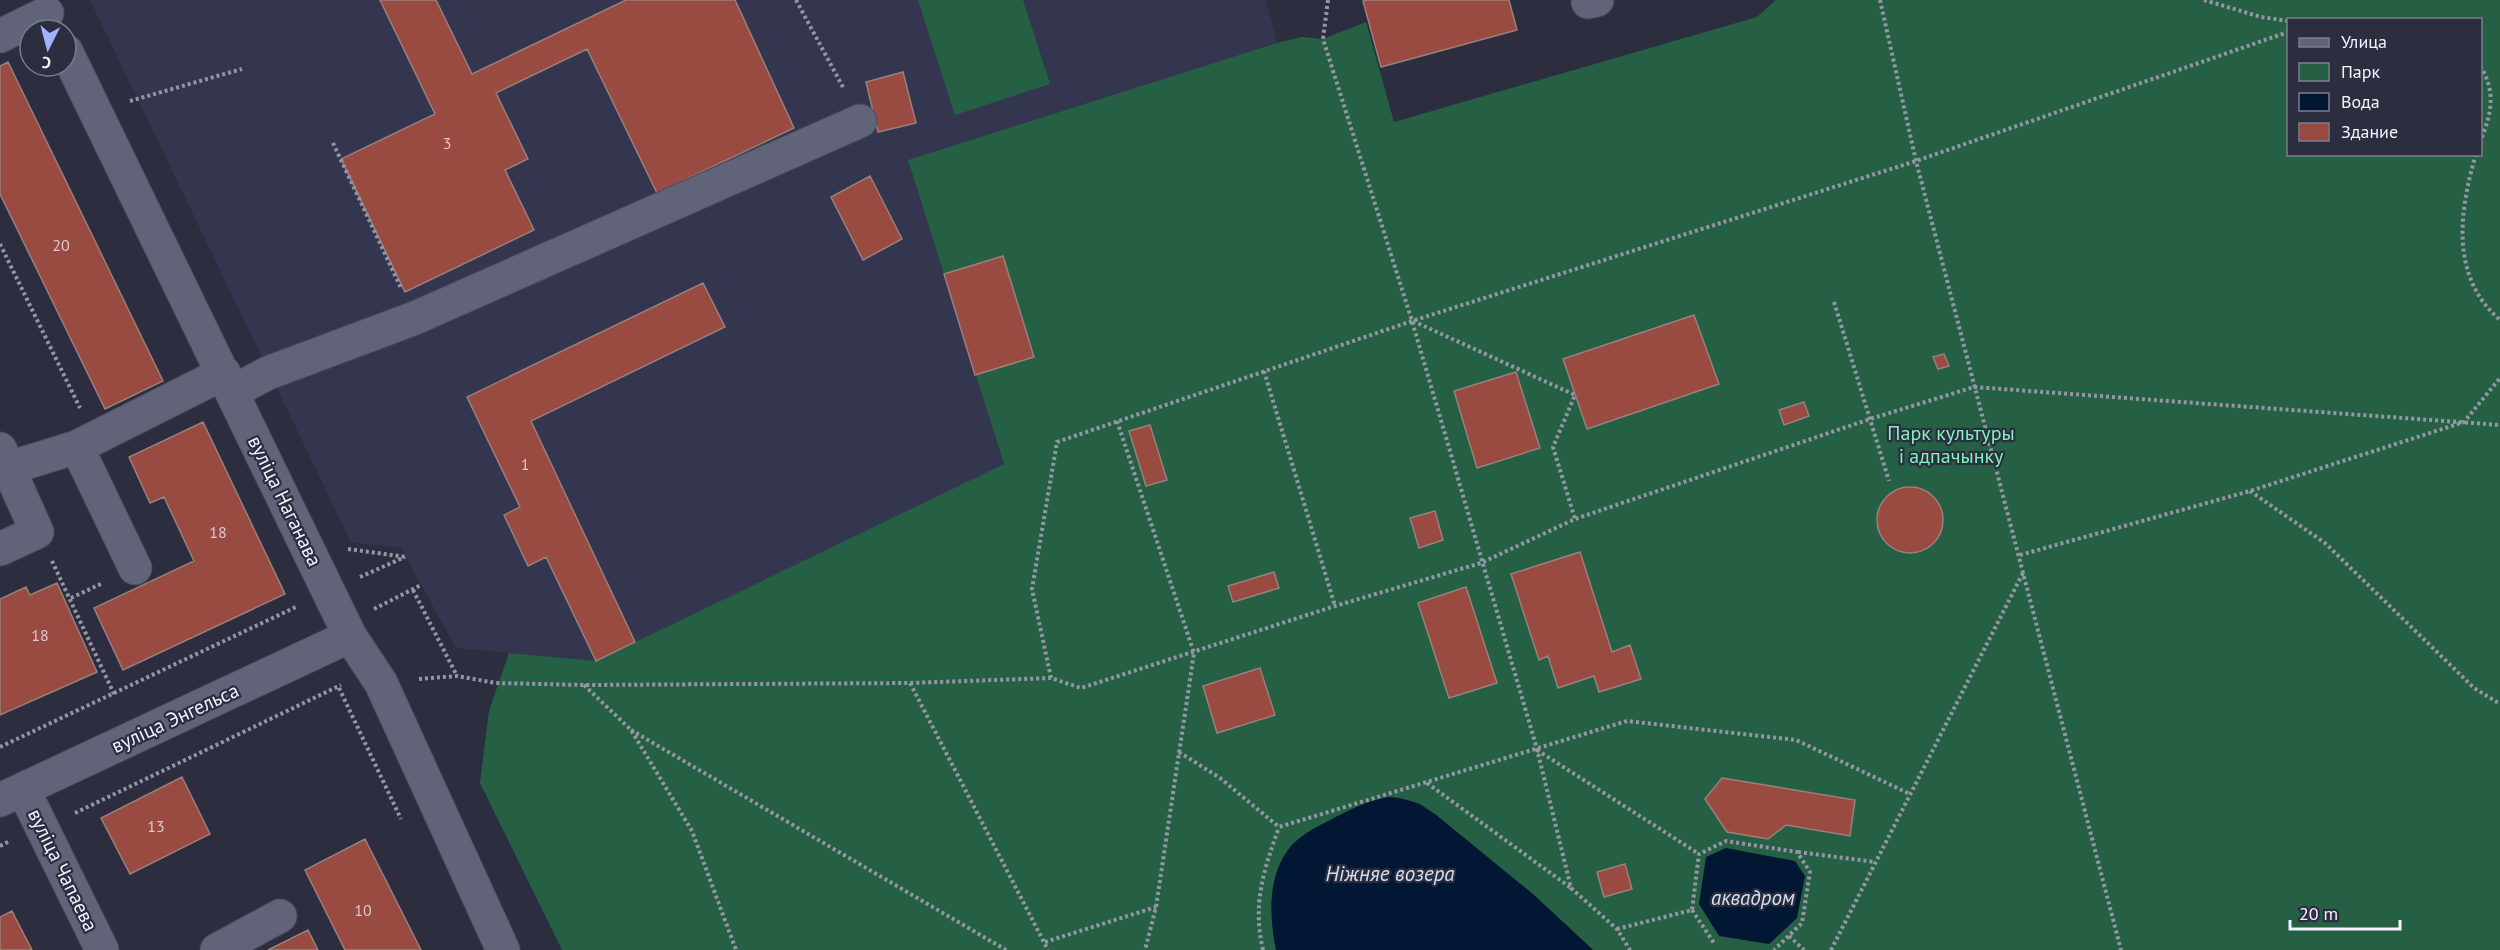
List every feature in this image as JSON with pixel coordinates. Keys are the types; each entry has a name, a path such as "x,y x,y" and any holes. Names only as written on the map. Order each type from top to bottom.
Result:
{"street":[{"path":"0,36 48,14"},
{"name":"вуліца Наганава","path":"78,76 228,382 357,625 381,683 503,950"},
{"path":"0,549 37,532 5,458 86,443 228,382 268,374 415,318 860,121"},
{"path":"86,443 135,568"},
{"name":"вуліца Энгельса","path":"12,795 357,625"},
{"name":"вуліца Чапаева","path":"12,795 42,828 102,950"},
{"path":"218,950 280,916"}],"path":[{"path":"796,0 860,121"},
{"path":"1328,0 1323,39 1412,321 1537,749 1571,888"},
{"path":"1880,0 1916,161 2121,950"},
{"path":"2204,0 2261,17 2287,21"},
{"path":"1051,678 1032,589 1057,442 1412,321 1916,161 2287,33"},
{"path":"2482,68 2487,77 2492,98 2482,138"},
{"path":"122,105 139,97 242,69"},
{"path":"333,143 415,318"},
{"path":"2475,156 2466,188 2462,225 2464,263 2476,293 2500,320"},
{"path":"0,244 86,443"},
{"path":"1834,302 1889,481"},
{"path":"1412,321 1575,395 1553,447 1575,519"},
{"path":"1264,371 1335,606"},
{"path":"2020,555 2250,491 2464,422 2500,378"},
{"path":"496,683 584,685 910,683 1051,678 1081,688 1335,606 1481,563 1575,519 1870,419 1974,387 2500,425"},
{"path":"1117,421 1194,653 1156,907 1146,950"},
{"path":"2250,491 2325,543 2474,688 2500,704"},
{"path":"37,532 114,694"},
{"path":"343,548 406,557 350,582"},
{"path":"1831,950 2024,571"},
{"path":"357,625 421,585"},
{"path":"412,590 456,676"},
{"path":"0,747 300,605"},
{"path":"910,683 1048,950"},
{"path":"0,846 42,828 338,685"},
{"path":"584,685 631,730 1006,950"},
{"path":"1279,826 1627,722 1796,740 1910,794"},
{"path":"631,730 692,831 736,950"},
{"path":"1537,749 1699,854"},
{"path":"1179,752 1220,778 1279,826"},
{"path":"1426,782 1571,888 1617,929 1630,950"},
{"path":"1263,950 1258,929 1260,883 1279,826"},
{"path":"1699,854 1726,841 1875,862"},
{"path":"1774,950 1802,923 1810,872 1797,852"},
{"path":"1699,854 1692,910 1714,943"},
{"path":"1045,942 1156,907"},
{"path":"1617,929 1692,910"},
{"path":"1789,936 1804,950"}],"shaded area":[{"path":"90,0 1266,0 1277,43 908,160 1004,464 596,661 456,648 401,548 351,542"}],"green space":[{"path":"918,0 1023,0 1050,84 955,115"},
{"name":"Парк культуры і адпачынку","path":"1776,0 2500,0 2500,950 1593,950 1534,895 1421,804 1389,799 1369,802 1349,810 1309,832 1293,845 1279,868 1272,895 1272,923 1276,950 562,950 480,783 489,711 509,653 596,661 1004,464 908,160 1277,43 1302,37 1323,39 1366,22 1394,122 1757,17","holes":["1805,876 1796,918 1769,944"]}],"water":[{"name":"Ніжняе возера","path":"1388,797 1413,802 1435,814 1534,895 1593,950 1276,950 1271,908 1274,881 1278,867 1293,844 1307,833 1346,812"},
{"name":"аквадром","path":"1726,848 1795,861 1805,876 1797,918 1769,944 1719,936 1699,904 1706,857"}],"building":[{"path":"380,0 436,0 472,74 626,0 735,0 794,128 657,193 587,49 496,93 528,159 505,170 534,230 405,292 341,159 435,114"},
{"path":"1509,0 1517,30 1381,67 1363,1"},
{"path":"8,62 163,381 105,409 0,194 0,66"},
{"path":"903,72 916,123 878,132 866,82"},
{"path":"870,176 902,239 863,260 831,197"},
{"path":"1003,256 1034,357 975,375 944,274"},
{"path":"703,283 725,327 531,421 635,642 596,661 546,557 528,566 504,515 520,507 467,397"},
{"path":"1694,315 1719,384 1587,429 1563,359"},
{"path":"1944,354 1949,366 1938,369 1933,357"},
{"path":"1516,372 1540,448 1477,468 1454,391"},
{"path":"1804,402 1809,416 1784,425 1779,410"},
{"path":"203,422 285,594 123,670 94,608 194,561 164,497 150,503 129,457"},
{"path":"1150,425 1167,480 1146,486 1129,431"},
{"path":"1903,487 1917,487 1929,492 1938,501 1943,520 1941,533 1934,544 1917,553 1903,553 1891,548 1882,539 1877,527 1877,513 1882,501 1891,492"},
{"path":"1435,511 1443,540 1419,548 1410,518"},
{"path":"1580,552 1612,652 1630,645 1641,679 1599,692 1594,676 1558,688 1548,656 1539,660 1511,574"},
{"path":"1274,572 1279,588 1233,602 1228,586"},
{"path":"57,583 97,672 0,715 0,599 26,587 30,595"},
{"path":"1466,587 1497,683 1449,698 1418,603"},
{"path":"1260,668 1275,715 1217,733 1203,686"},
{"path":"182,777 210,834 130,874 101,818"},
{"path":"1722,778 1855,800 1850,836 1786,825 1768,839 1727,832 1705,799"},
{"path":"365,839 421,950 345,950 305,870"},
{"path":"1625,864 1632,889 1604,897 1597,872"},
{"path":"12,911 32,950 0,950 0,917"},
{"path":"308,930 318,950 268,950"}]}
